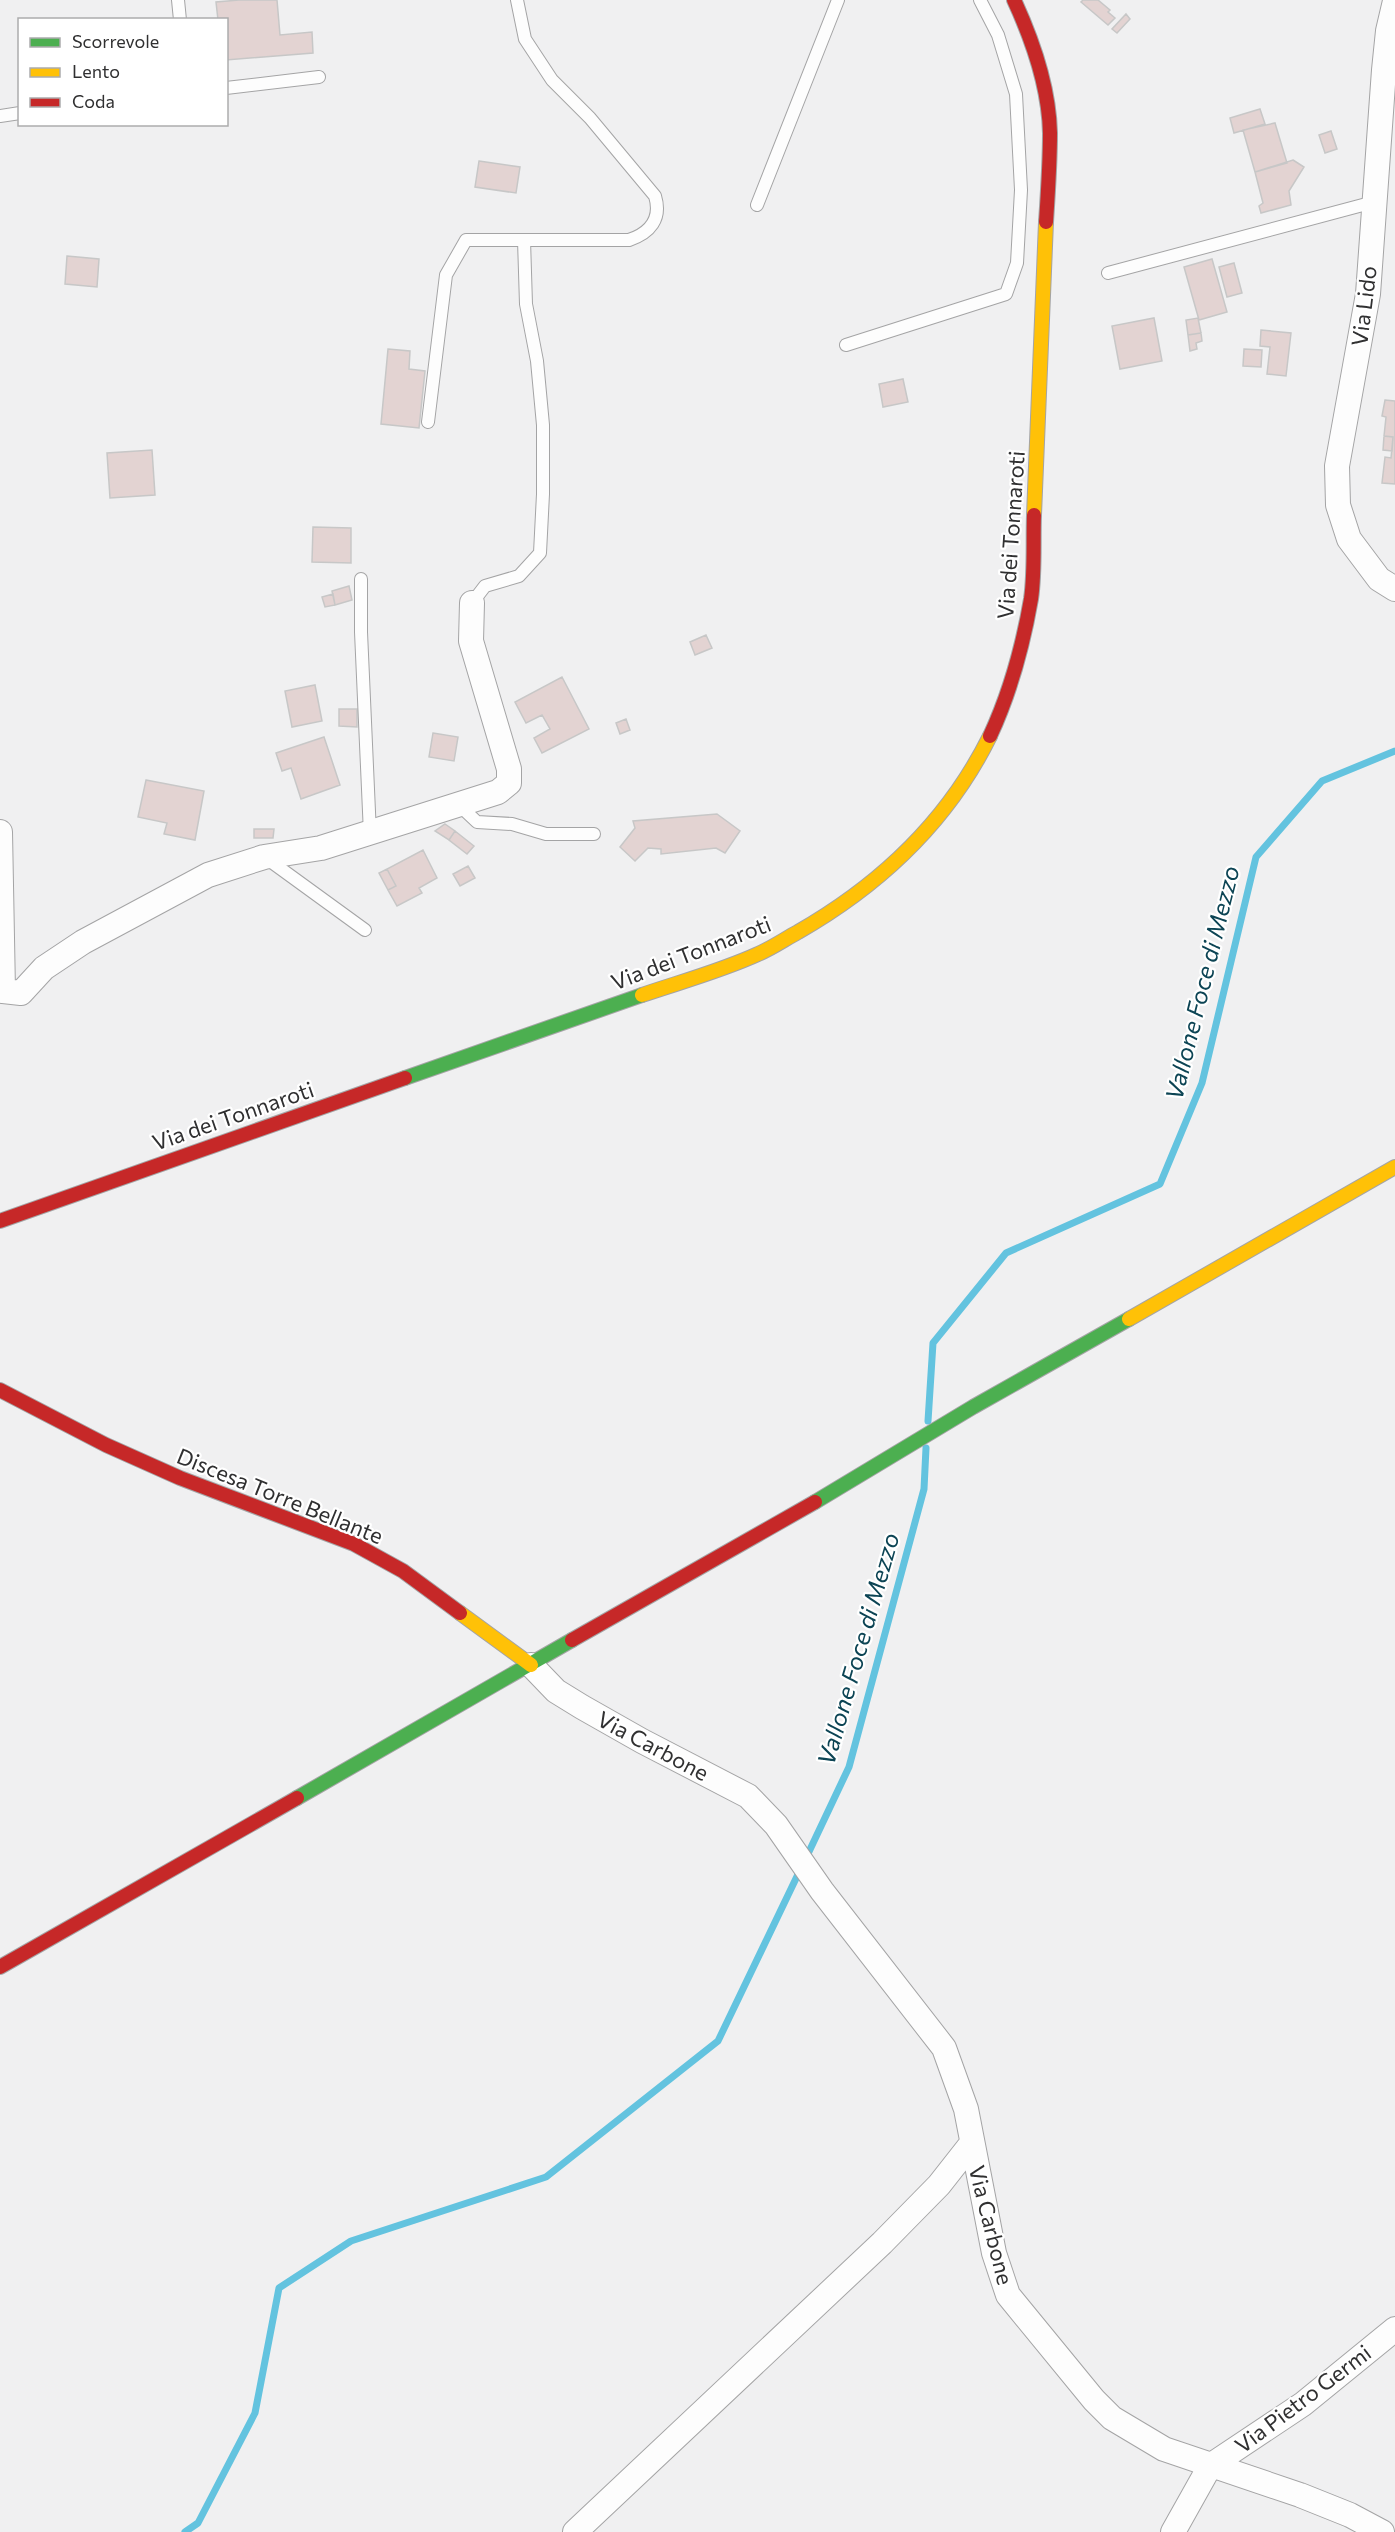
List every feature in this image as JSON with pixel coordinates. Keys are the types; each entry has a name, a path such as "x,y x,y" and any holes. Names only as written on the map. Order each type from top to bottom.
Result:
{"street":[{"name":"Via dei Tonnaroti","path":"0,1221 759,954 803,931 845,904 904,857 948,809 987,744 1003,708 1017,667 1031,597 1050,133 1045,87 1036,52 1014,0"},
{"name":"Via Lido","path":"1395,1 1388,31 1368,294 1337,466 1338,505 1349,539 1378,579 1395,590"},
{"path":"0,832 3,991 21,993 44,968 83,942 208,875 264,856 321,848 370,834 498,792 509,783 509,769 471,641 472,603"},
{"path":"0,1967 531,1665 848,1483 973,1407 1395,1167"},
{"name":"Discesa Torre Bellante","path":"0,1390 106,1445 169,1474 354,1544 403,1571 531,1665"},
{"name":"Via Carbone","path":"531,1665 556,1691 582,1707 642,1742 748,1796 776,1825 822,1891 944,2048 966,2109 994,2253 1008,2295 1094,2400 1112,2418 1164,2449 1300,2495 1350,2515 1382,2532"},
{"path":"575,2532 882,2243 939,2185 972,2143"},
{"name":"Via Pietro Germi","path":"1210,2466 1303,2404 1395,2329"},
{"path":"1164,2449 1187,2479 1190,2499"},
{"path":"1173,2532 1210,2466"}],"lane":[{"path":"178,0 180,18"},
{"path":"428,422 446,275 466,240 629,240 645,234 654,224 657,204 655,196 590,118 552,80 525,39 518,0"},
{"path":"757,205 838,0"},
{"path":"846,345 1006,294 1017,263 1021,190 1016,94 998,35 980,0"},
{"path":"228,88 319,77"},
{"path":"0,116 18,113"},
{"path":"1108,273 1374,202"},
{"path":"472,603 484,586 519,576 540,553 543,425 537,361 526,304 524,240"},
{"path":"361,579 361,632 370,834"},
{"path":"459,805 477,822 512,824 546,834 594,834"},
{"path":"264,856 365,930"}],"building":[{"path":"277,0 280,35 312,32 313,53 228,60 228,18 218,18 216,2"},
{"path":"1098,0 1110,10 1108,12 1115,18 1108,25 1081,2"},
{"path":"1126,14 1130,19 1117,33 1112,29"},
{"path":"1260,109 1265,124 1234,133 1230,118"},
{"path":"1275,123 1287,163 1255,172 1243,130"},
{"path":"1331,131 1337,149 1325,153 1319,135"},
{"path":"1293,160 1304,167 1289,191 1291,205 1261,213 1259,206 1263,203 1255,172"},
{"path":"479,161 520,167 516,193 475,187"},
{"path":"67,256 99,259 97,287 65,284"},
{"path":"1212,259 1227,312 1199,320 1184,267"},
{"path":"1234,263 1242,293 1227,297 1219,267"},
{"path":"1154,318 1162,361 1120,369 1112,326"},
{"path":"1198,318 1201,333 1188,335 1186,320"},
{"path":"1261,330 1291,333 1286,376 1267,374 1270,347 1260,346"},
{"path":"1201,333 1202,341 1196,343 1197,349 1190,351 1188,335"},
{"path":"388,349 410,351 409,369 425,371 419,428 381,424"},
{"path":"1244,349 1262,350 1261,367 1243,366"},
{"path":"903,379 908,402 883,407 879,384"},
{"path":"1385,400 1395,401 1395,484 1382,483 1385,457 1391,458 1393,437 1384,436 1386,417 1382,416"},
{"path":"1384,436 1393,437 1392,451 1383,450"},
{"path":"152,450 155,495 110,498 107,453"},
{"path":"313,527 351,528 351,563 312,562"},
{"path":"349,586 352,600 335,605 332,591"},
{"path":"333,594 335,605 325,607 322,597"},
{"path":"706,635 712,648 695,655 690,642"},
{"path":"562,677 589,729 542,753 534,738 550,729 542,715 526,723 515,702"},
{"path":"315,685 322,721 292,727 285,691"},
{"path":"339,709 357,709 357,727 339,726"},
{"path":"626,719 630,730 620,734 616,723"},
{"path":"433,733 458,737 454,761 429,757"},
{"path":"324,737 340,785 301,799 291,768 282,771 276,753"},
{"path":"146,780 204,791 195,840 164,834 167,823 138,817"},
{"path":"717,814 740,831 725,853 716,848 661,854 661,849 648,848 635,861 620,847 635,828 633,821"},
{"path":"445,824 455,831 449,840 435,831"},
{"path":"254,829 274,829 273,838 254,838"},
{"path":"455,831 474,846 467,854 449,840"},
{"path":"423,850 437,878 419,888 422,893 397,906 388,890 396,886 387,869"},
{"path":"468,866 475,878 460,886 453,874"},
{"path":"387,869 396,886 388,890 379,873"}],"waterway":[{"name":"Vallone Foce di Mezzo","path":"928,1421 933,1343 1006,1253 1160,1184 1202,1083 1256,857 1322,781 1395,751"},
{"name":"Vallone Foce di Mezzo","path":"806,1858 849,1767 924,1489 926,1448"},
{"name":"Vallone Foce di Mezzo","path":"185,2532 198,2523 255,2413 279,2288 351,2241 546,2177 718,2041 801,1868"}],"traffic: fast":[{"path":"405,1078 642,995"},
{"path":"815,1502 973,1407 1129,1319"},
{"path":"297,1798 572,1640"}],"traffic: slow":[{"path":"1034,515 1046,222"},
{"path":"642,995 715,971 763,952 857,894 884,872 932,823 954,796 990,736"},
{"path":"1129,1319 1395,1167"},
{"path":"460,1613 531,1665"}],"traffic: jam":[{"path":"1014,0 1028,32 1047,99 1050,133 1046,222"},
{"path":"990,736 1010,686 1028,616 1033,578 1034,515"},
{"path":"0,1221 405,1078"},
{"path":"0,1390 106,1445 180,1478 354,1544 403,1571 460,1613"},
{"path":"572,1640 815,1502"},
{"path":"0,1967 297,1798"}]}
